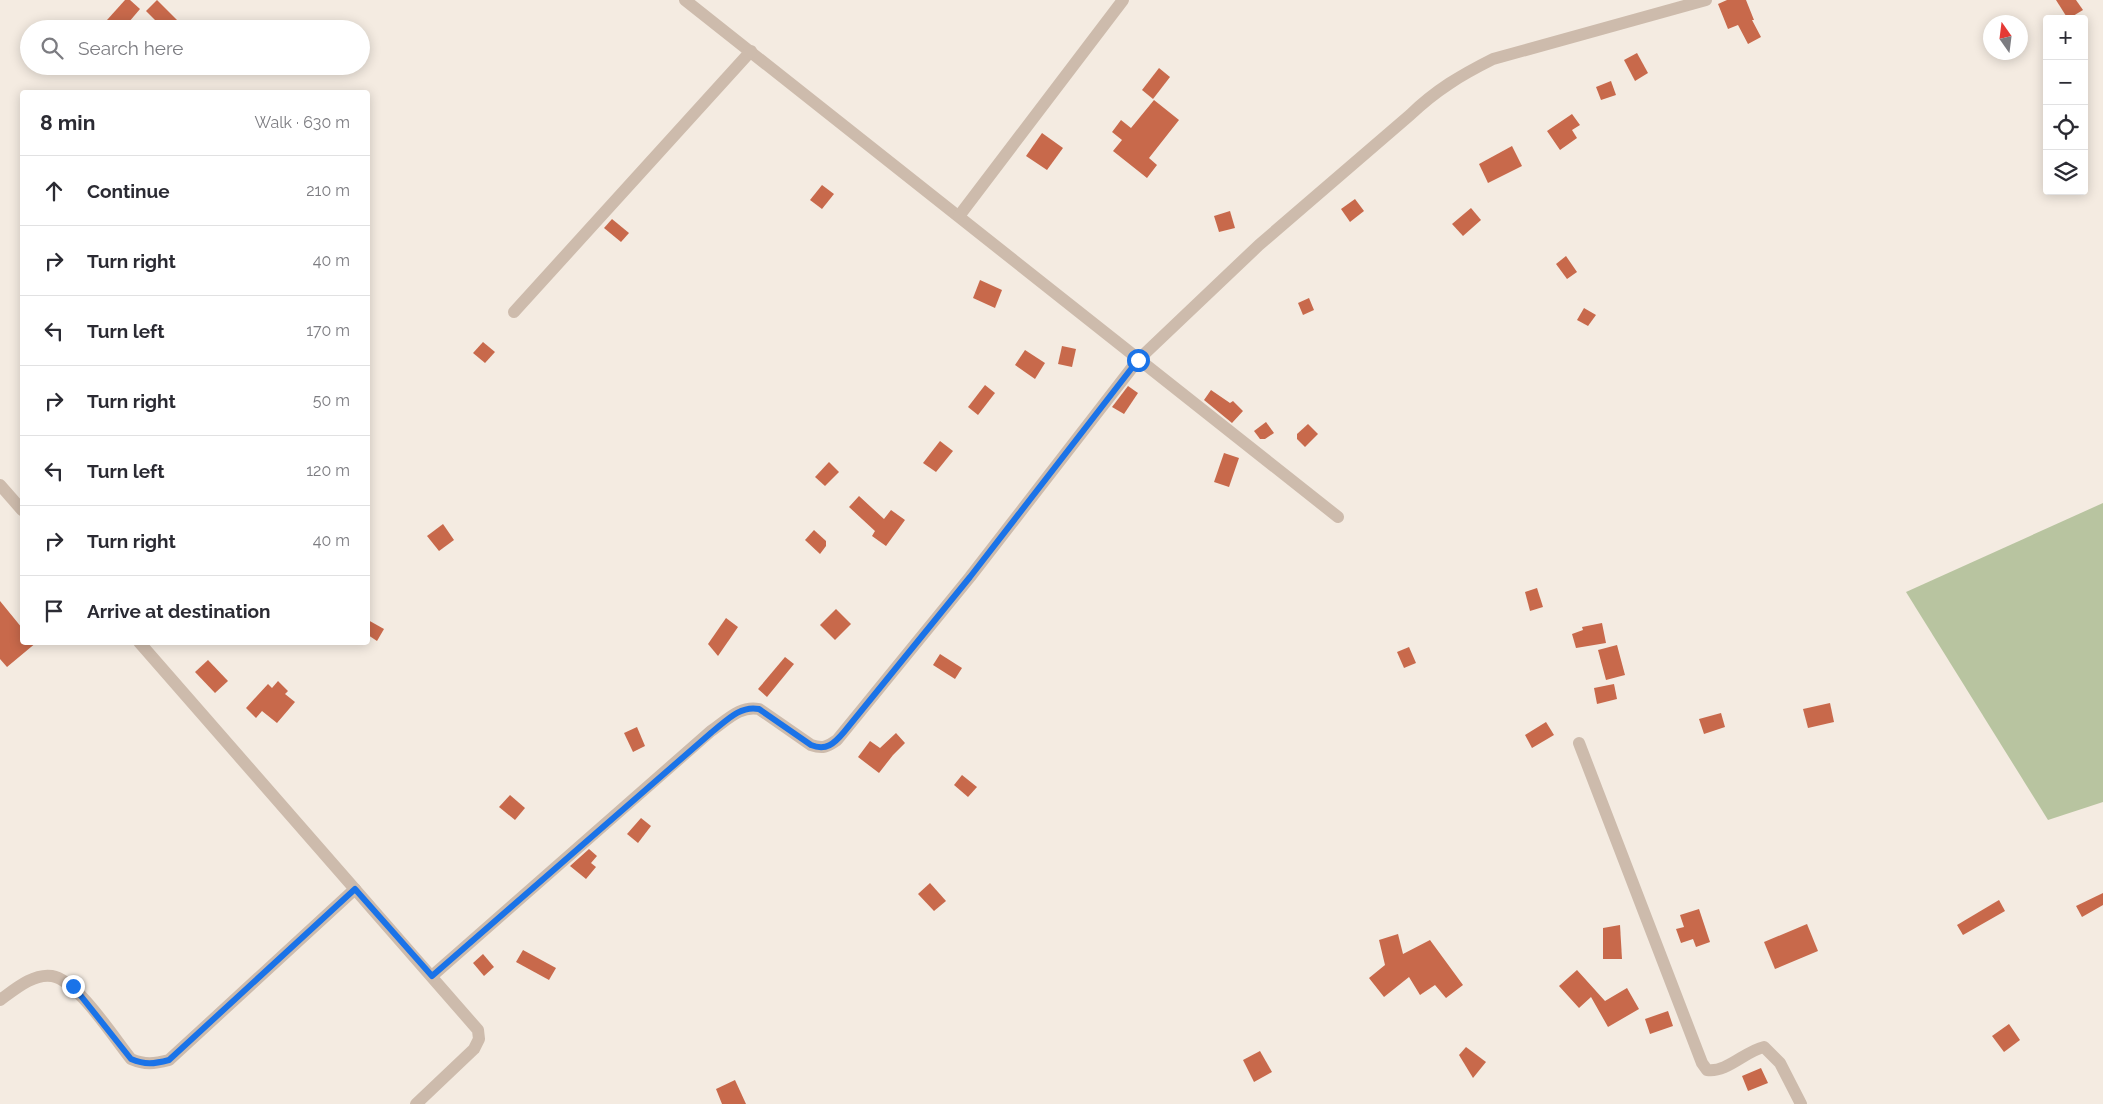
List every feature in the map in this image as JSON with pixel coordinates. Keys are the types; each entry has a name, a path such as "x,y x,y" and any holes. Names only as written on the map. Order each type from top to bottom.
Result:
{"street":[{"path":"685,0 1338,517"},
{"path":"958,216 1123,0"},
{"path":"432,976 712,732 738,712 750,708 759,709 819,748 827,747 837,740 970,577 1138,360 1259,245 1432,94 1461,75 1493,59 1706,0"},
{"path":"514,312 751,51"},
{"path":"0,485 20,508"},
{"path":"142,645 478,1030 479,1040 474,1049 416,1104"},
{"path":"1579,743 1702,1063 1707,1070 1715,1071 1764,1046 1780,1063 1801,1104"},
{"path":"0,1000 28,981 51,976 73,986 131,1059 143,1064 155,1064 169,1060 355,889"}],"green space":[{"path":"2103,503 2103,802 2048,820 1906,592"}],"building":[{"path":"125,0 130,0 140,9 131,20 107,20"},
{"path":"157,0 177,20 155,20 146,11"},
{"path":"1727,0 1746,0 1754,20 1752,20 1761,37 1748,44 1738,25 1728,29 1718,4"},
{"path":"2056,0 2076,0 2083,10 2075,15 2065,15"},
{"path":"1637,53 1648,73 1635,81 1624,60"},
{"path":"1159,68 1170,77 1153,99 1142,90"},
{"path":"1611,81 1616,95 1601,100 1596,87"},
{"path":"1154,100 1179,120 1149,158 1157,165 1147,178 1113,151 1122,140 1112,132 1121,120 1131,128"},
{"path":"1572,114 1580,125 1572,130 1577,138 1560,150 1547,131"},
{"path":"1042,133 1063,148 1047,170 1026,156"},
{"path":"1512,146 1522,166 1488,183 1479,164"},
{"path":"822,185 834,194 822,209 810,200"},
{"path":"1355,199 1364,211 1350,222 1341,209"},
{"path":"1471,208 1481,220 1463,236 1452,224"},
{"path":"1230,211 1235,228 1219,232 1214,216"},
{"path":"612,219 629,233 621,242 604,228"},
{"path":"1566,256 1577,272 1567,279 1556,264"},
{"path":"980,280 1002,290 995,308 973,298"},
{"path":"1309,298 1314,310 1303,315 1298,303"},
{"path":"1584,308 1596,315 1588,326 1577,320"},
{"path":"483,342 495,352 485,363 473,353"},
{"path":"1062,346 1076,349 1072,367 1058,364"},
{"path":"1025,350 1045,363 1035,379 1015,365"},
{"path":"985,385 995,393 978,415 968,407"},
{"path":"1128,386 1138,393 1124,414 1112,407"},
{"path":"1211,390 1230,403 1233,401 1243,411 1232,423 1204,400"},
{"path":"1266,422 1274,433 1265,439 1260,439 1254,431"},
{"path":"1308,424 1318,434 1305,447 1297,439 1297,434"},
{"path":"940,441 953,451 936,472 923,463"},
{"path":"1224,453 1239,458 1229,487 1214,482"},
{"path":"829,462 839,472 825,486 815,477"},
{"path":"859,496 884,519 891,510 905,520 886,546 872,536 875,531 849,507"},
{"path":"443,524 454,540 439,551 427,536"},
{"path":"814,530 826,541 826,546 820,554 805,540"},
{"path":"1537,588 1543,607 1530,611 1525,592"},
{"path":"0,601 20,626 20,645 33,645 7,667 0,659"},
{"path":"836,609 851,624 835,640 820,625"},
{"path":"726,618 738,627 718,656 708,644"},
{"path":"370,621 384,629 377,641 370,636"},
{"path":"1602,623 1606,643 1576,648 1572,634 1583,630 1582,627"},
{"path":"1617,645 1625,675 1606,680 1598,650"},
{"path":"1409,647 1416,663 1404,668 1397,652"},
{"path":"940,654 962,668 955,679 933,665"},
{"path":"785,657 794,664 767,697 758,689"},
{"path":"208,660 228,681 215,693 195,672"},
{"path":"278,681 288,691 285,694 295,702 277,723 262,711 256,718 246,708 268,684 272,688"},
{"path":"1614,684 1617,699 1597,704 1594,688"},
{"path":"1830,703 1834,722 1808,728 1803,709"},
{"path":"1721,713 1725,727 1704,734 1699,719"},
{"path":"1546,722 1554,735 1532,748 1525,735"},
{"path":"637,727 645,746 633,752 624,733"},
{"path":"896,733 905,743 879,773 858,757 870,741 880,748"},
{"path":"962,775 977,787 968,797 954,785"},
{"path":"510,795 525,808 515,820 499,807"},
{"path":"641,818 651,826 638,843 627,834"},
{"path":"589,849 597,856 591,863 596,867 586,879 570,866"},
{"path":"930,883 946,901 934,911 918,894"},
{"path":"2103,893 2103,905 2082,917 2076,906"},
{"path":"1999,900 2005,911 1963,935 1957,925"},
{"path":"1699,909 1710,942 1696,947 1693,939 1681,943 1676,929 1684,927 1680,915"},
{"path":"1807,924 1818,951 1775,969 1764,942"},
{"path":"1620,925 1622,959 1603,959 1603,928"},
{"path":"1398,934 1403,954 1430,940 1463,985 1446,998 1435,985 1420,995 1409,977 1384,997 1369,978 1385,965 1379,940"},
{"path":"523,950 556,968 549,980 516,962"},
{"path":"483,954 494,967 484,976 473,963"},
{"path":"1577,970 1605,1001 1627,988 1639,1009 1608,1027 1591,997 1579,1008 1559,986"},
{"path":"1668,1011 1673,1026 1650,1034 1645,1019"},
{"path":"2009,1024 2020,1040 2004,1052 1992,1036"},
{"path":"1466,1047 1486,1062 1473,1078 1459,1055"},
{"path":"1260,1051 1272,1072 1254,1082 1243,1060"},
{"path":"1761,1068 1768,1083 1748,1091 1742,1076"},
{"path":"735,1080 746,1104 722,1104 716,1089"}],"route":[{"path":"73,986 131,1059 143,1064 155,1064 169,1060 355,889 432,976 712,732 738,712 750,708 759,709 811,745 819,748 827,747 844,732 970,577 1138,360"}]}
